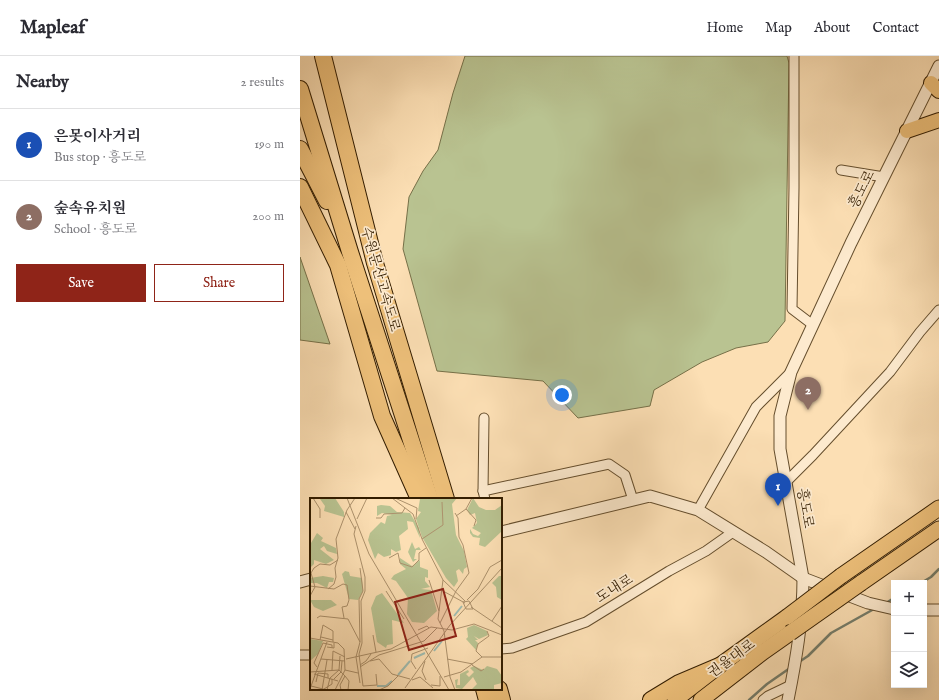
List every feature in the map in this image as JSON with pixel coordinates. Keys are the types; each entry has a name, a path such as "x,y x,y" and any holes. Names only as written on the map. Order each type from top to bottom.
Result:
{"highway":[{"name":"수원문산고속도로","path":"323,56 375,263 446,498"},
{"name":"수원문산고속도로","path":"300,89 350,252 430,498"},
{"path":"300,149 326,199 350,252"},
{"path":"300,187 338,265 382,416 419,498"},
{"path":"902,533 939,504"},
{"path":"902,533 939,508"},
{"path":"909,550 939,529"},
{"name":"권율대로","path":"675,700 841,576 902,533"},
{"path":"909,550 939,533"},
{"name":"권율대로","path":"701,700 763,652 909,550"},
{"path":"651,700 679,683 719,666"},
{"path":"474,690 478,700"},
{"path":"484,690 487,700"},
{"path":"499,690 502,700"}],"main road":[{"path":"907,131 939,120"}],"street":[{"path":"794,56 792,309 813,325"},
{"name":"흥도로","path":"788,700 797,653 803,595 803,578 780,449 780,416 791,372 851,243 907,131 935,87 939,66"},
{"path":"841,170 884,177"},
{"path":"786,482 890,372 920,332 939,310"},
{"path":"698,510 756,407 791,372"},
{"path":"484,418 484,495 609,464 625,475 634,500"},
{"path":"502,532 650,496 698,510 766,552 803,578 868,603 891,608"},
{"name":"도내로","path":"502,649 512,648 586,622 669,571 706,551 733,532"},
{"path":"300,582 310,580"},
{"path":"927,610 939,610"},
{"path":"763,700 791,683"}],"green space":[{"path":"465,56 787,56 789,63 785,321 768,342 736,348 702,362 654,390 650,406 578,418 543,381 437,371 403,249 409,197 423,171 438,150 453,93"},
{"path":"300,257 330,344 300,340"}],"waterway":[{"path":"926,580 939,569"},
{"path":"886,603 891,600"},
{"path":"799,662 808,656 831,633 874,609"},
{"path":"749,700 767,684 790,668"}],"place":[{"name":"숲속유치원","path":"808,410"},
{"name":"은못이사거리","path":"778,506"}]}
